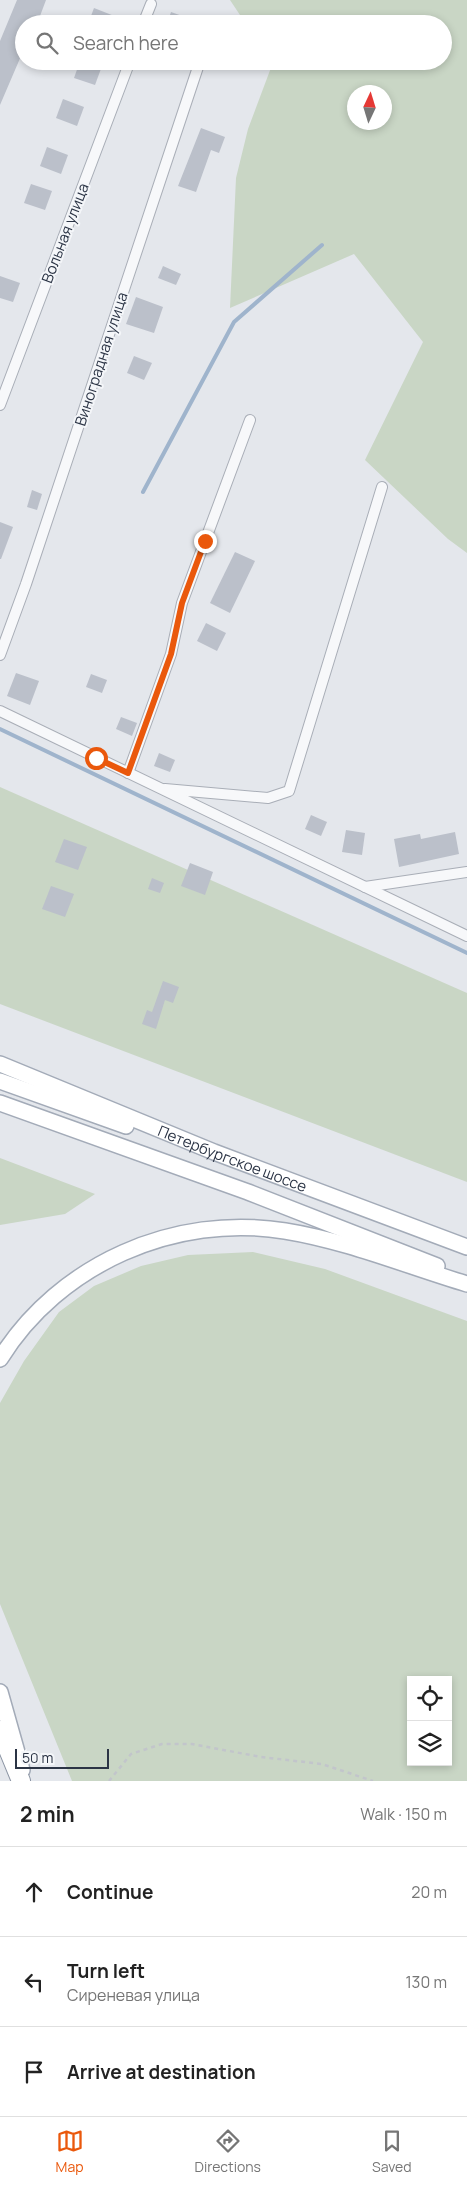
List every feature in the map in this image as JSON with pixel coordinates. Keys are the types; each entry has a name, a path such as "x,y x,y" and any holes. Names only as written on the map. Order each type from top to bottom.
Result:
{"highway":[{"path":"0,1730 23,1781"}],"main road":[{"name":"Петербургское шоссе","path":"0,1064 214,1152 467,1246"},
{"path":"0,1081 147,1134 214,1152"},
{"name":"Петербургское шоссе","path":"0,1104 248,1192 467,1278"},
{"path":"0,1359 30,1319 79,1277 136,1246 198,1230 242,1227 299,1233 344,1244 467,1284"},
{"path":"0,1692 17,1744 23,1781"}],"street":[{"path":"147,15 151,4"},
{"name":"Вольная улица","path":"0,405 127,70"},
{"name":"Виноградная улица","path":"0,655 29,575 197,70"},
{"path":"128,773 171,654 182,603 250,420"},
{"path":"159,788 268,798 289,791 382,487"},
{"path":"0,711 467,936"},
{"path":"364,887 467,872"}],"path":[{"path":"109,1781 131,1754 162,1744 192,1744 322,1764 373,1781"}],"green space":[{"path":"230,0 467,0 467,553 448,539 365,460 423,342 354,254 230,308 236,178 248,129 270,70 452,70 452,15 240,15"},
{"path":"0,787 467,993 467,1182 0,1004"},
{"path":"0,1158 95,1194 65,1214 0,1225"},
{"path":"253,1252 325,1269 467,1321 467,1781 72,1781 0,1604 0,1403 24,1361 59,1312 94,1286 141,1266 188,1255"}],"building":[{"path":"17,0 46,0 40,15 15,15 15,70 0,105 0,41"},
{"path":"94,8 112,15 91,15"},
{"path":"77,70 101,70 95,85 74,78"},
{"path":"63,99 84,107 77,126 56,118"},
{"path":"201,128 225,137 219,153 211,150 196,192 178,186"},
{"path":"47,147 68,155 61,174 40,166"},
{"path":"31,184 52,191 45,210 24,203"},
{"path":"163,266 181,274 176,285 158,278"},
{"path":"0,276 20,283 13,302 0,298"},
{"path":"136,297 163,307 154,333 126,324"},
{"path":"134,356 152,363 144,380 127,373"},
{"path":"32,490 42,494 37,510 27,507"},
{"path":"0,522 13,527 1,559 0,559"},
{"path":"235,552 255,561 230,613 210,603"},
{"path":"206,623 226,633 217,651 197,641"},
{"path":"16,673 39,681 30,705 7,696"},
{"path":"91,674 107,680 102,693 86,687"},
{"path":"121,717 137,723 132,736 116,729"},
{"path":"159,753 175,760 170,772 154,766"},
{"path":"311,815 327,822 321,836 305,829"},
{"path":"346,830 365,833 362,855 342,852"},
{"path":"455,832 459,854 399,867 394,839 420,834 421,839"},
{"path":"64,839 87,847 78,870 55,862"},
{"path":"190,863 213,872 205,895 181,886"},
{"path":"152,878 164,883 160,893 148,889"},
{"path":"51,886 74,894 65,917 42,909"},
{"path":"163,981 179,987 173,1003 165,1000 156,1029 142,1024 147,1010 152,1012"}],"waterway":[{"path":"143,492 234,322 322,245"},
{"path":"0,729 467,953"}],"route":[{"path":"96,758 128,773 171,654 182,603 205,541"}]}
